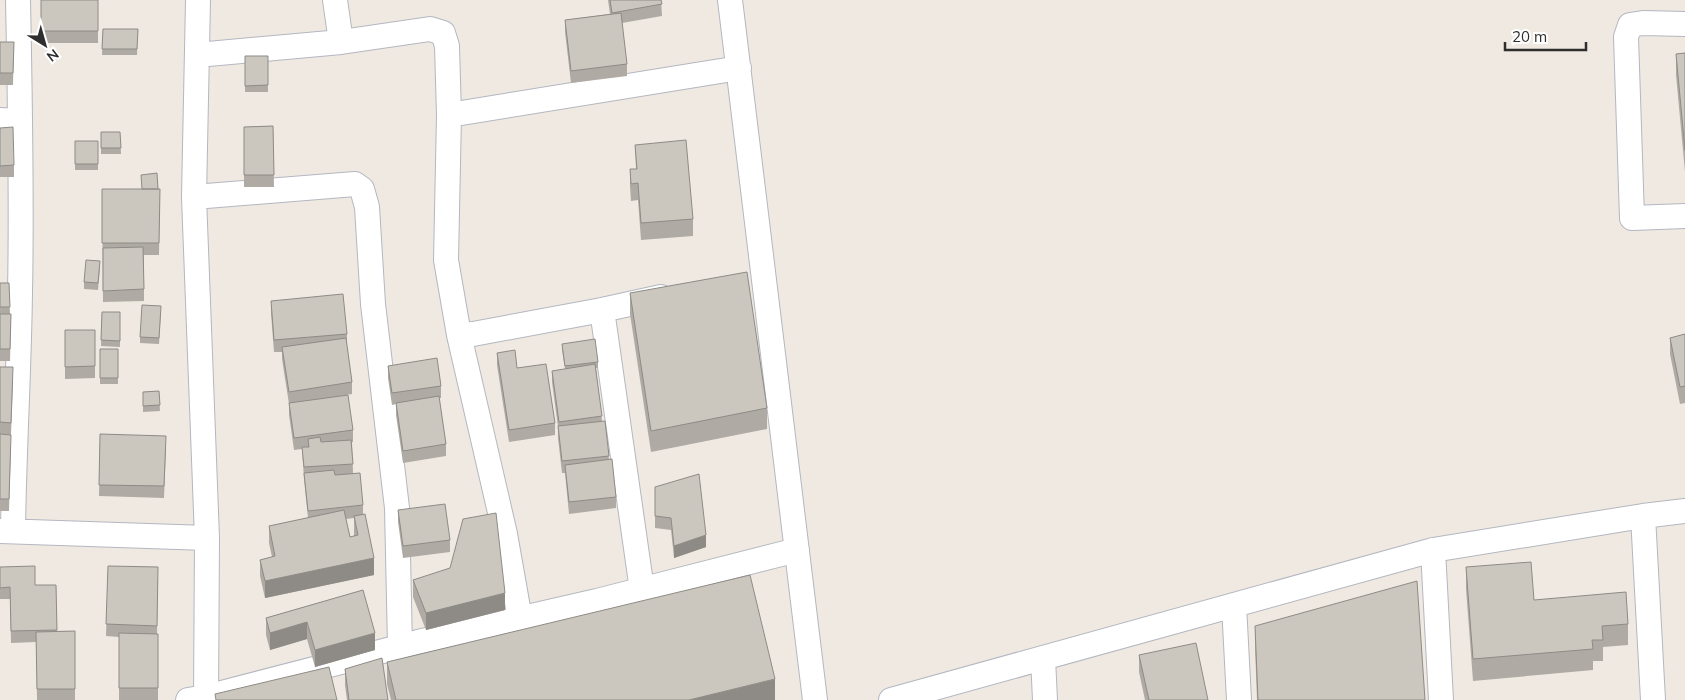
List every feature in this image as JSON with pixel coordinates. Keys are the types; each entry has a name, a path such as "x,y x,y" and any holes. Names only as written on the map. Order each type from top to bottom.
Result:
{"street":[{"path":"18,0 10,120 9,374 13,461 6,531 206,538"},
{"path":"198,0 194,197 206,538 200,699 400,647 642,590 797,550"},
{"path":"335,0 341,42"},
{"path":"730,0 739,68 755,281 797,550 815,700"},
{"path":"1685,24 1643,23 1630,26 1626,37 1632,218 1685,216"},
{"path":"197,54 341,42 430,30 443,33 447,46 449,114 446,260 458,335 505,534 520,619"},
{"path":"449,114 739,68"},
{"path":"194,197 355,184 362,189 367,207 373,304 397,508 400,647"},
{"path":"458,335 473,334 686,293"},
{"path":"602,310 642,590"},
{"path":"891,700 1433,550 1643,516 1685,512"},
{"path":"1643,516 1653,700"},
{"path":"1433,550 1441,700"},
{"path":"1234,605 1239,700"},
{"path":"1043,658 1045,700"}],"building":[{"path":"41,0 98,0 98,31 41,31"},
{"path":"610,0 661,0 662,4 612,13"},
{"path":"621,13 627,64 571,71 565,20"},
{"path":"103,29 138,29 137,49 102,49"},
{"path":"0,42 14,42 13,73 0,73"},
{"path":"1685,53 1685,150 1676,54"},
{"path":"245,56 268,56 268,85 245,86"},
{"path":"273,126 274,175 244,175 244,127"},
{"path":"13,127 14,165 0,166 0,128"},
{"path":"101,132 120,132 121,148 101,148"},
{"path":"686,140 693,219 641,223 638,183 631,184 630,169 637,169 635,145"},
{"path":"75,141 98,141 98,164 75,164"},
{"path":"157,173 158,189 142,189 141,175"},
{"path":"102,189 160,189 159,243 102,243"},
{"path":"143,247 144,289 103,291 103,248"},
{"path":"86,260 100,261 98,283 84,282"},
{"path":"747,272 767,408 651,431 630,293"},
{"path":"0,283 9,283 10,307 0,307"},
{"path":"343,294 347,334 274,340 271,301"},
{"path":"142,305 161,306 159,338 140,337"},
{"path":"102,312 120,312 120,341 101,340"},
{"path":"0,314 11,314 10,349 0,349"},
{"path":"65,330 95,330 95,366 65,367"},
{"path":"1685,334 1685,386 1680,387 1670,338"},
{"path":"346,338 352,382 289,392 282,347"},
{"path":"595,339 598,362 565,366 562,344"},
{"path":"100,349 118,349 118,378 100,378"},
{"path":"515,350 517,368 546,364 555,423 509,430 497,353"},
{"path":"437,358 441,386 392,393 388,366"},
{"path":"595,364 602,416 559,422 552,371"},
{"path":"0,367 13,367 11,423 0,422"},
{"path":"159,391 160,405 143,406 143,392"},
{"path":"348,395 353,430 294,438 289,403"},
{"path":"439,396 446,444 403,451 396,403"},
{"path":"605,421 609,456 562,461 558,426"},
{"path":"0,434 11,435 9,499 0,499"},
{"path":"100,434 166,436 164,486 99,485"},
{"path":"320,437 321,442 351,440 353,464 304,467 302,447 309,447 308,439"},
{"path":"612,459 616,497 569,502 565,465"},
{"path":"334,470 335,475 360,473 363,505 308,511 304,473"},
{"path":"699,474 706,535 674,546 671,518 655,516 655,487"},
{"path":"445,504 450,540 403,546 398,510"},
{"path":"344,510 350,537 358,535 354,516 365,514 374,558 265,581 260,560 275,556 269,526"},
{"path":"496,513 505,593 426,613 413,580 450,568 463,519"},
{"path":"1531,562 1534,600 1626,592 1628,624 1602,626 1603,640 1592,640 1593,649 1473,659 1466,567"},
{"path":"35,566 35,585 56,585 57,630 11,631 10,587 0,588 0,567"},
{"path":"108,566 158,567 157,626 106,624"},
{"path":"750,575 775,679 689,700 396,700 387,662"},
{"path":"1417,581 1425,700 1258,700 1255,626"},
{"path":"363,590 375,633 315,650 307,622 270,633 266,618"},
{"path":"75,631 75,689 37,689 36,632"},
{"path":"119,633 158,634 158,688 119,688"},
{"path":"1196,643 1208,700 1149,700 1139,655"},
{"path":"382,658 388,700 349,700 345,669"},
{"path":"329,667 337,700 216,700 215,694"}]}
